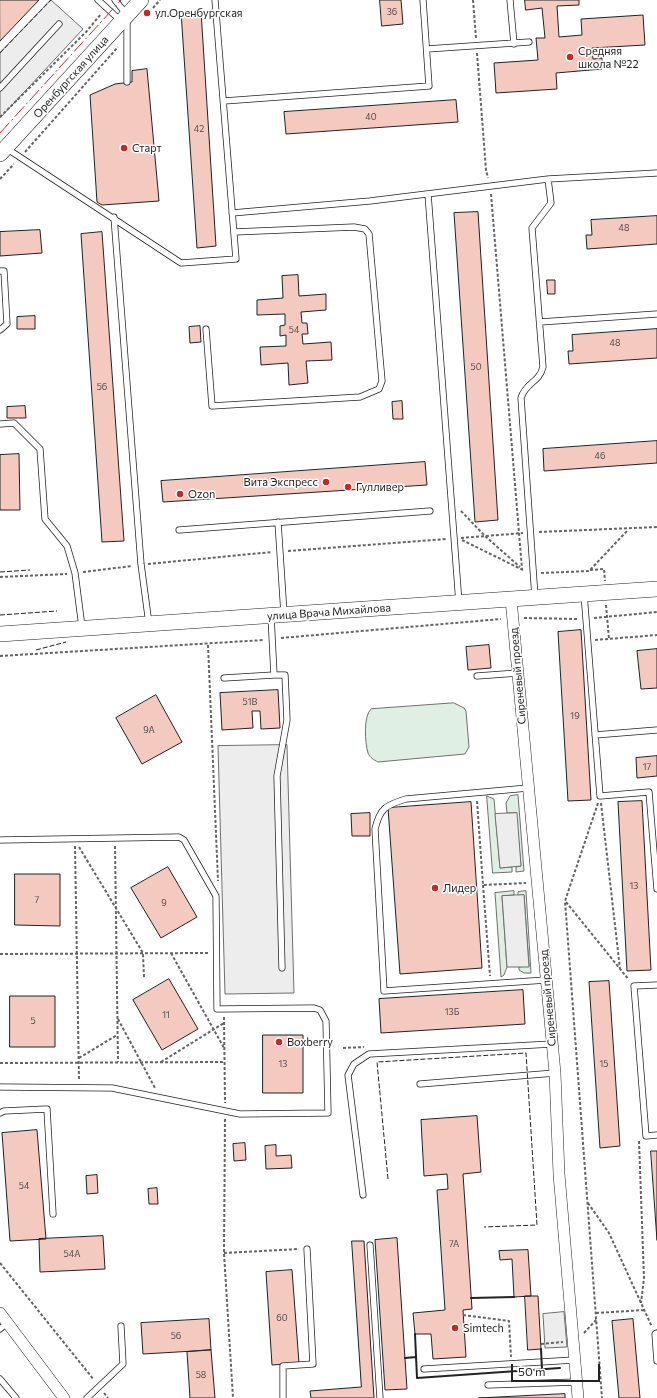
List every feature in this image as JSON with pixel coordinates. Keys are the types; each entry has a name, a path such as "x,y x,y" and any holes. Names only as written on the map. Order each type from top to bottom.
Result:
{"main road":[{"name":"Оренбургская улица","path":"3,151 124,18 146,5"},
{"name":"улица Врача Михайлова","path":"0,634 657,589"}],"street":[{"name":"Сиреневый проезд","path":"511,599 552,1044 559,1174 578,1398"},
{"path":"0,1313 4,1326 64,1398"}],"lane":[{"path":"98,0 124,18"},
{"path":"115,0 124,18 127,37 127,82"},
{"path":"3,151 20,157 114,217 181,263 236,259 215,0"},
{"path":"224,101 429,86 423,0"},
{"path":"510,0 514,44"},
{"path":"0,88 59,24"},
{"path":"426,50 529,42"},
{"path":"232,213 370,201 548,179 657,174"},
{"path":"535,598 521,398 527,385 537,380 541,375 543,367 532,228 551,203 548,179"},
{"path":"428,194 459,603"},
{"path":"114,217 141,564 149,624"},
{"path":"206,329 212,406 360,397 379,389 382,381 369,234 365,229 354,227 234,232"},
{"path":"0,272 4,271 7,324 0,330"},
{"path":"540,322 657,314"},
{"path":"0,424 14,424 40,449 46,519 67,546 75,573 82,628"},
{"path":"179,530 430,511"},
{"path":"274,676 280,551 278,522"},
{"path":"584,594 600,796 649,792 657,889"},
{"path":"477,676 518,672"},
{"path":"224,678 285,675 286,720 277,776 282,968"},
{"path":"595,735 657,730"},
{"path":"528,788 476,794 406,799 388,805 378,815 374,829 384,991 546,980"},
{"path":"0,840 179,837 184,840 216,896 217,1009 314,1008 320,1010 326,1022 328,1113 240,1114 112,1088 0,1087"},
{"path":"657,985 634,986 646,1136 657,1135"},
{"path":"363,1195 348,1075 354,1064 369,1054 552,1044"},
{"path":"420,1084 554,1073"},
{"path":"0,1113 4,1111 47,1109 53,1214"},
{"path":"370,1245 380,1398"},
{"path":"283,1398 283,1366 313,1364 307,1249"},
{"path":"86,1398 100,1387 123,1364 121,1326"},
{"path":"656,1334 657,1361"},
{"path":"424,1370 574,1360"},
{"path":"0,1380 16,1398"},
{"path":"488,1385 576,1382"}],"path":[{"path":"146,5 160,0"},
{"path":"473,0 486,170 490,186 522,569"},
{"path":"0,117 86,32 107,7"},
{"path":"0,179 127,37"},
{"path":"452,502 485,536 522,569"},
{"path":"604,569 534,573 522,569 458,539 531,533 657,527"},
{"path":"589,571 629,529"},
{"path":"0,577 75,573 141,564 280,551 455,539"},
{"path":"607,616 609,639"},
{"path":"588,640 657,635"},
{"path":"208,645 218,886"},
{"path":"476,794 491,984"},
{"path":"600,796 565,901 602,1398"},
{"path":"600,796 620,969"},
{"path":"115,838 118,1062"},
{"path":"75,839 143,953 144,978"},
{"path":"75,839 79,1058 78,1087"},
{"path":"483,886 537,882"},
{"path":"565,901 634,986"},
{"path":"171,953 225,1049"},
{"path":"0,954 217,953"},
{"path":"223,1009 225,1049 224,1254 233,1398"},
{"path":"118,1018 161,1097"},
{"path":"160,1062 224,1023"},
{"path":"79,1058 118,1035"},
{"path":"0,1063 225,1062"},
{"path":"641,1303 644,1278 638,1142 646,1136"},
{"path":"587,1202 609,1234 656,1334"},
{"path":"224,1254 307,1249"},
{"path":"0,1264 108,1398"},
{"path":"596,1313 644,1310"},
{"path":"464,1315 509,1321 511,1364"},
{"path":"541,1344 573,1341"}],"green space":[{"path":"454,703 464,708 466,711 469,747 465,754 378,762 372,759 369,755 365,730 368,712 371,709"},
{"path":"518,795 524,871 516,872 516,867 521,866 516,813 507,813 506,803 510,796"},
{"path":"487,796 494,799 500,868 512,867 512,872 493,873"},
{"path":"514,891 514,895 502,896 507,967 504,975 501,977 495,893"},
{"path":"526,891 531,973 524,973 519,970 519,967 529,966 524,895 518,896 518,892"}],"shaded area":[{"path":"51,0 83,29 0,118 0,53"},
{"path":"287,745 294,993 225,994 218,746"},
{"path":"517,813 521,866 500,868 495,814"},
{"path":"524,895 529,967 507,967 502,896"},
{"path":"564,1312 567,1347 545,1348 543,1314"}],"building":[{"path":"0,0 39,0 0,41"},
{"path":"380,0 401,0 403,24 382,26"},
{"path":"525,0 579,0 579,5 557,6 559,37 582,35 581,19 643,15 645,45 592,48 593,59 602,58 602,69 556,73 557,89 496,93 494,63 538,60 536,38 545,38 542,8 526,10"},
{"path":"201,11 216,246 197,248 181,12"},
{"name":"Старт","path":"147,69 159,201 102,205 97,202 90,95 115,84 132,82 132,71"},
{"path":"456,100 458,122 286,134 284,112"},
{"path":"478,212 498,520 475,522 454,213"},
{"path":"657,216 657,244 587,249 586,235 592,235 591,220"},
{"path":"40,230 42,253 0,256 0,232"},
{"path":"102,232 124,541 102,542 81,234"},
{"path":"298,275 299,296 326,294 326,310 301,312 302,323 307,323 308,334 302,334 303,344 331,342 332,360 306,361 308,383 289,385 288,363 261,365 260,347 286,346 286,335 280,336 280,326 285,325 285,314 257,315 257,300 283,298 282,276"},
{"path":"547,280 555,280 555,294 548,294"},
{"path":"35,316 35,329 17,329 17,317"},
{"path":"200,326 201,342 190,343 189,327"},
{"path":"657,329 657,358 569,364 568,351 573,351 572,335"},
{"path":"402,401 403,419 393,419 392,402"},
{"path":"25,406 26,418 7,418 7,407"},
{"path":"657,441 657,463 544,471 543,449"},
{"path":"19,454 20,510 0,510 0,455"},
{"path":"425,462 427,485 163,502 161,481"},
{"path":"581,630 591,800 568,801 558,632"},
{"path":"489,645 491,668 468,670 466,647"},
{"path":"657,649 657,688 641,689 637,651"},
{"path":"278,690 280,728 261,729 260,711 252,711 253,728 222,730 220,693"},
{"path":"156,695 182,742 142,764 116,718"},
{"path":"657,756 657,776 637,778 636,758"},
{"path":"642,801 651,970 627,971 618,802"},
{"name":"Лидер","path":"471,802 482,968 400,974 388,808"},
{"path":"370,813 370,836 352,836 351,814"},
{"path":"168,867 197,917 161,938 131,888"},
{"path":"15,874 60,874 60,926 15,925"},
{"path":"169,979 198,1029 162,1050 133,1000"},
{"path":"609,981 620,1146 600,1148 589,982"},
{"path":"523,990 525,1024 381,1033 379,999"},
{"path":"10,996 55,996 55,1047 10,1047"},
{"path":"263,1035 303,1035 303,1093 263,1093"},
{"path":"477,1116 481,1172 463,1174 472,1309 463,1310 466,1357 433,1359 431,1334 415,1334 413,1313 445,1310 437,1190 448,1189 447,1174 424,1176 421,1120"},
{"path":"37,1130 46,1239 10,1241 2,1133"},
{"path":"245,1143 246,1160 234,1161 233,1144"},
{"path":"276,1145 276,1156 291,1155 292,1168 266,1169 265,1146"},
{"path":"651,1151 657,1151 657,1240"},
{"path":"97,1175 98,1193 87,1194 86,1176"},
{"path":"157,1188 158,1204 149,1204 148,1189"},
{"path":"103,1236 105,1269 40,1272 39,1239"},
{"path":"397,1238 407,1389 385,1390 375,1240"},
{"path":"352,1241 364,1241 374,1398 311,1398 310,1391 361,1387"},
{"path":"528,1250 531,1296 514,1297 512,1259 500,1260 499,1251"},
{"path":"292,1270 299,1363 272,1365 266,1272"},
{"path":"525,1296 538,1296 541,1349 528,1350"},
{"path":"209,1319 211,1350 143,1354 141,1323"},
{"path":"633,1319 640,1398 619,1398 612,1321"},
{"path":"211,1350 215,1398 190,1398 187,1352"},
{"path":"565,1394 565,1398 479,1398"}],"fence":[{"path":"0,53 51,0"},
{"path":"0,572 30,570"},
{"path":"0,615 57,611"},
{"path":"36,650 66,642"},
{"path":"388,1179 377,1062 526,1053 537,1225 484,1227"}],"wall":[{"path":"471,1298 514,1297"},
{"path":"415,1334 417,1378 560,1368"},
{"path":"541,1349 542,1369"},
{"path":"405,1358 416,1357"}],"power":[{"path":"0,133 121,0"}],"place":[{"name":"ул.Оренбургская","path":"147,13"},
{"name":"Средняя школа №22","path":"570,57"},
{"name":"Старт","path":"124,148"},
{"name":"Вита Экспресс","path":"326,482"},
{"name":"Гулливер","path":"348,487"},
{"name":"Ozon","path":"180,494"},
{"name":"Лидер","path":"435,888"},
{"name":"Boxberry","path":"279,1042"},
{"name":"Simtech","path":"455,1328"}]}
